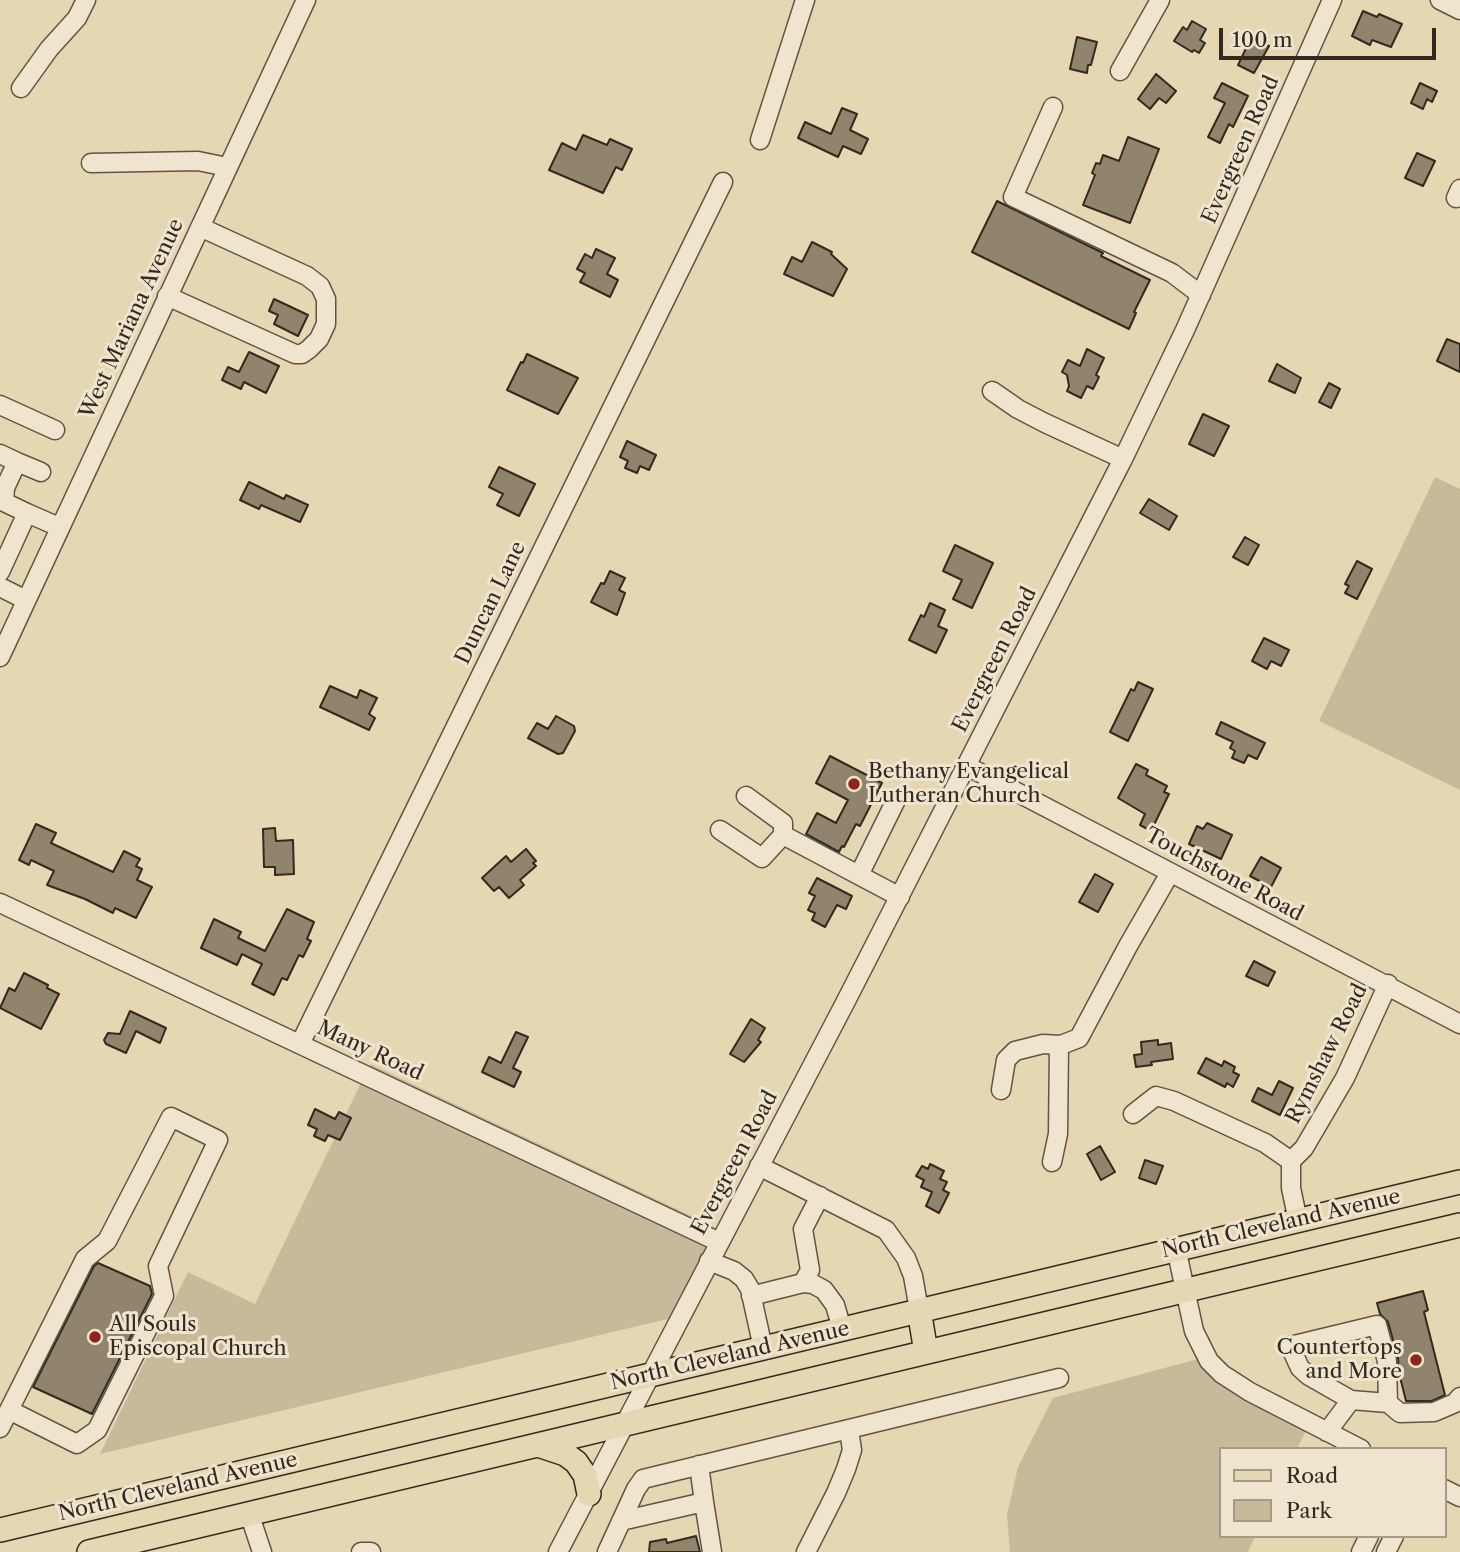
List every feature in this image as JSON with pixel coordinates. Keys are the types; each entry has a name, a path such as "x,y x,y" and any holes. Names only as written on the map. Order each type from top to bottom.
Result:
{"main road":[{"name":"North Cleveland Avenue","path":"0,1530 1460,1182"},
{"name":"North Cleveland Avenue","path":"89,1552 1460,1225"},
{"path":"919,1310 926,1353"},
{"path":"538,1445 565,1454 576,1462 585,1475 589,1494"}],"street":[{"path":"21,88 43,57 77,18 86,0"},
{"name":"West Mariana Avenue","path":"0,657 306,0"},
{"path":"760,140 804,0"},
{"path":"1120,71 1160,0"},
{"name":"Evergreen Road","path":"558,1552 900,897 1123,459 1201,295 1332,0"},
{"path":"1442,1 1460,10"},
{"path":"1052,107 1013,197 1172,273 1201,295"},
{"path":"91,163 198,161 227,167"},
{"name":"Duncan Lane","path":"300,1044 723,182"},
{"path":"167,296 295,354 302,354 319,339 326,324 326,299 320,286 307,276 200,227"},
{"path":"992,391 1018,410 1123,459"},
{"path":"0,405 55,430"},
{"path":"0,454 41,472"},
{"path":"17,462 5,488 4,502 59,527"},
{"path":"0,572 27,513"},
{"path":"0,587 26,600"},
{"name":"Touchstone Road","path":"967,766 1460,1024"},
{"path":"720,830 762,858 783,835 783,823 746,796"},
{"path":"859,875 896,800"},
{"path":"783,835 900,897"},
{"path":"1001,1090 1006,1060 1016,1051 1043,1044 1059,1045 1079,1038 1170,873"},
{"name":"Many Road","path":"0,903 719,1242"},
{"name":"Rymshaw Road","path":"1291,1161 1304,1148 1345,1078 1388,984"},
{"path":"1052,1162 1058,1134 1059,1045"},
{"path":"1133,1114 1156,1096 1174,1101 1265,1143 1291,1161 1291,1188 1298,1221"},
{"path":"0,1428 9,1410 85,1259 107,1241 171,1118 218,1140 158,1266 164,1296 97,1430 77,1444 9,1410"},
{"path":"759,1166 886,1230 906,1258 913,1276 919,1310"},
{"path":"803,1283 810,1270 803,1229 820,1196"},
{"path":"1177,1248 1200,1347 1209,1361 1222,1374 1250,1392 1357,1447"},
{"path":"709,1261 734,1271 744,1279 751,1296 763,1348"},
{"path":"751,1296 803,1283 813,1284 824,1290 835,1305 842,1329"},
{"path":"1388,1403 1387,1361 1377,1325 1290,1346 1300,1368 1309,1376 1351,1400 1388,1403 1400,1413 1434,1412 1455,1403 1460,1397"},
{"path":"607,1552 643,1479 1059,1378"},
{"path":"1327,1432 1351,1400"},
{"path":"806,1552 846,1469 852,1450 849,1430"},
{"path":"699,1465 712,1552"},
{"path":"621,1521 704,1502"},
{"path":"249,1513 262,1552"},
{"path":"361,1552 371,1552"}],"green space":[{"path":"1435,477 1460,489 1460,790 1319,721"},
{"path":"370,1064 721,1230 680,1316 100,1454 188,1272 255,1304"},
{"path":"1209,1356 1309,1425 1298,1447 1218,1447 1218,1538 1254,1538 1248,1552 1010,1552 1007,1515 1018,1467 1053,1398"}],"building":[{"path":"1363,11 1377,17 1379,14 1402,24 1391,47 1372,40 1370,45 1352,36"},
{"path":"1192,21 1206,29 1200,40 1205,43 1199,53 1194,50 1192,52 1174,41 1183,27 1187,30"},
{"path":"1077,37 1097,42 1087,73 1070,69"},
{"path":"1251,38 1269,46 1254,73 1238,65"},
{"path":"1156,74 1176,91 1166,103 1159,98 1150,109 1138,99"},
{"path":"1222,83 1248,96 1233,127 1229,124 1220,143 1208,137 1225,103 1214,98"},
{"path":"1420,83 1437,91 1432,102 1427,99 1423,109 1411,103"},
{"path":"842,108 857,114 850,130 868,139 861,154 843,146 838,157 798,138 805,122 831,134"},
{"path":"583,135 607,145 610,139 632,149 622,170 616,167 603,193 549,170 562,143 576,150"},
{"path":"1128,137 1159,149 1130,223 1083,205 1095,175 1092,173 1096,163 1100,164 1103,155 1119,161"},
{"path":"1417,153 1435,161 1423,186 1405,178"},
{"path":"997,201 1103,253 1101,256 1150,280 1134,312 1136,313 1129,329 972,252"},
{"path":"812,242 832,252 847,269 833,296 784,274 792,257 802,262"},
{"path":"596,249 615,258 607,274 618,280 610,297 580,282 585,273 577,269 585,254 592,258"},
{"path":"274,299 308,315 298,336 274,324 278,315 269,311"},
{"path":"1447,339 1460,344 1460,372 1437,361"},
{"path":"1087,349 1104,358 1093,389 1087,386 1081,398 1067,391 1067,375 1062,372 1068,360 1080,366"},
{"path":"249,352 279,366 266,393 244,382 241,389 222,380 228,367 239,372"},
{"path":"527,354 578,378 558,414 507,390"},
{"path":"1277,364 1301,378 1295,393 1269,381"},
{"path":"1329,383 1340,389 1331,408 1319,402"},
{"path":"1203,414 1229,426 1214,456 1189,444"},
{"path":"627,441 656,455 649,470 640,466 637,473 625,468 628,461 620,457"},
{"path":"499,467 535,484 519,516 497,505 503,494 489,487"},
{"path":"249,482 284,499 286,495 308,505 300,522 261,505 259,509 240,500"},
{"path":"1149,499 1177,516 1169,530 1140,513"},
{"path":"1245,537 1259,545 1248,565 1233,557"},
{"path":"955,545 993,563 972,608 953,599 962,580 943,571"},
{"path":"1357,561 1372,569 1357,599 1345,593 1349,586 1345,584"},
{"path":"610,571 625,578 619,590 625,593 617,615 591,602"},
{"path":"930,603 945,610 938,626 947,630 936,653 909,640"},
{"path":"1264,638 1289,650 1281,666 1271,661 1267,669 1252,661"},
{"path":"1138,682 1153,689 1128,741 1110,732 1131,689 1134,691"},
{"path":"330,686 357,698 360,690 377,698 369,714 375,718 369,730 320,707"},
{"path":"556,716 574,726 575,731 563,753 558,754 528,738 537,723 548,729"},
{"path":"1221,722 1265,743 1257,759 1248,755 1244,763 1232,758 1235,751 1230,748 1233,742 1216,734"},
{"path":"830,756 882,783 860,826 856,824 839,852 806,834 817,813 836,823 848,800 816,783"},
{"path":"1136,764 1148,770 1146,775 1167,786 1164,792 1169,794 1151,831 1140,825 1145,814 1118,798"},
{"path":"1207,823 1232,835 1221,859 1189,844 1197,826 1203,829"},
{"path":"36,824 56,833 51,843 113,872 124,851 140,859 136,866 142,869 137,880 152,887 136,918 115,908 113,913 47,885 54,871 31,860 29,865 19,860"},
{"path":"275,828 276,841 293,840 294,874 275,875 275,867 264,867 263,829"},
{"path":"526,849 536,861 533,863 536,866 520,880 524,885 509,898 499,887 494,891 482,878 506,856 511,862"},
{"path":"1261,857 1281,868 1271,887 1250,876"},
{"path":"1095,874 1113,884 1098,912 1079,902"},
{"path":"817,878 852,896 846,909 837,905 825,927 812,920 815,913 808,910 815,896 809,893"},
{"path":"287,909 314,922 307,939 311,941 303,957 299,955 287,980 282,978 274,995 252,984 262,964 242,954 237,965 201,948 214,919 241,932 238,938 265,951"},
{"path":"1254,961 1275,972 1268,986 1246,976"},
{"path":"24,973 59,994 41,1029 0,1008 9,988 15,991"},
{"path":"130,1011 166,1028 160,1043 136,1031 126,1053 106,1044 104,1040 108,1033 120,1034"},
{"path":"751,1019 765,1028 758,1040 761,1042 744,1062 730,1054"},
{"path":"516,1032 528,1037 513,1068 521,1072 514,1087 482,1072 489,1057 501,1063"},
{"path":"1158,1040 1158,1045 1171,1043 1173,1059 1136,1067 1134,1055 1142,1054 1141,1042"},
{"path":"1206,1058 1222,1066 1224,1061 1235,1067 1233,1072 1239,1075 1233,1087 1227,1083 1225,1087 1198,1073"},
{"path":"1279,1081 1293,1088 1280,1115 1252,1101 1258,1088 1272,1095"},
{"path":"315,1109 335,1119 339,1112 351,1118 340,1140 328,1135 325,1141 314,1136 317,1129 308,1125"},
{"path":"1100,1146 1115,1172 1101,1180 1087,1154"},
{"path":"1145,1160 1163,1166 1156,1184 1139,1178"},
{"path":"930,1164 944,1171 940,1179 947,1182 943,1190 949,1193 939,1213 926,1206 932,1192 921,1187 924,1180 916,1176 922,1166 928,1169"},
{"path":"98,1263 150,1286 152,1294 92,1414 33,1387 94,1266"},
{"name":"Countertops and More","path":"1423,1291 1428,1310 1424,1312 1445,1395 1432,1401 1406,1401 1388,1322 1380,1314 1377,1303"},
{"path":"696,1536 700,1552 649,1552 650,1542 666,1539 667,1543"}],"place":[{"name":"Bethany Evangelical Lutheran Church","path":"854,784"},
{"name":"All Souls Episcopal Church","path":"95,1337"},
{"name":"Countertops and More","path":"1416,1360"}]}
